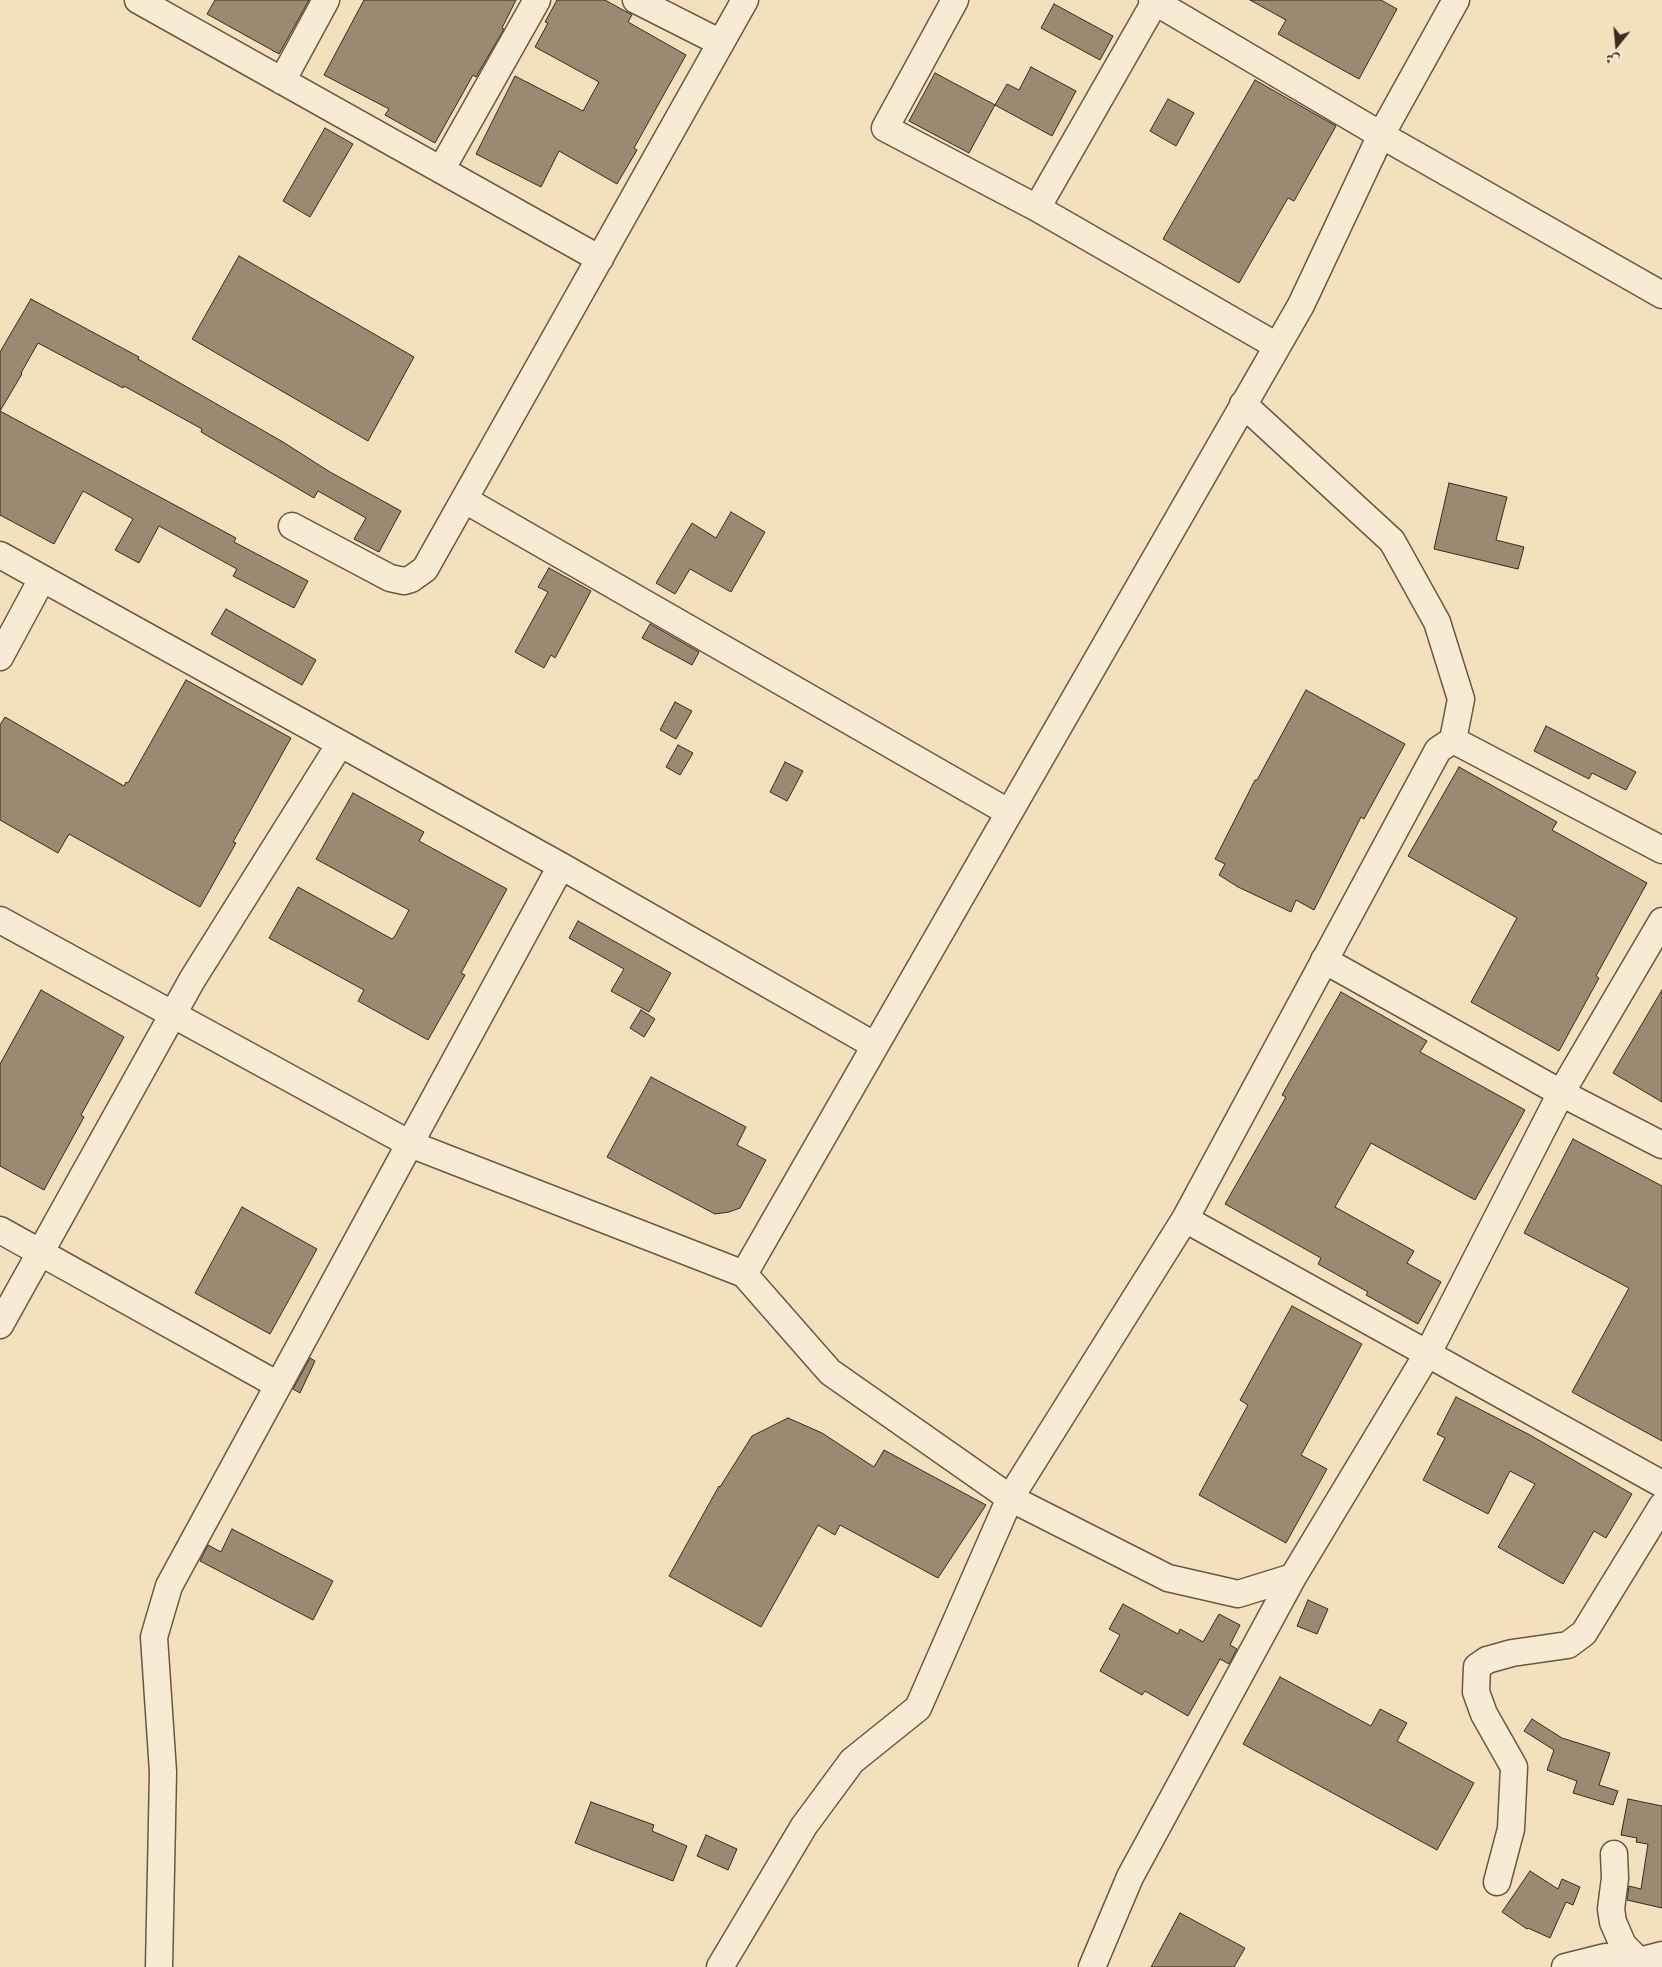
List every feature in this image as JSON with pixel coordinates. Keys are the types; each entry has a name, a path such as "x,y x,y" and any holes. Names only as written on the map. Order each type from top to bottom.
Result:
{"street":[{"path":"138,0 600,259"},
{"path":"282,81 326,0"},
{"path":"441,170 537,0"},
{"path":"636,0 721,43"},
{"path":"292,526 390,578 404,581 416,577 425,569 745,0"},
{"path":"955,0 885,128 1037,208 1277,346"},
{"path":"1037,208 1154,0 1381,135 1662,295"},
{"path":"744,1274 1301,305 1381,135 1456,0"},
{"path":"720,1967 804,1826 852,1761 918,1708 1010,1498 1185,1219 1438,750 1453,740 1461,699 1438,622 1392,540 1243,404"},
{"path":"465,500 1008,812"},
{"path":"0,555 561,866 874,1045"},
{"path":"0,657 42,579"},
{"path":"1453,740 1662,850"},
{"path":"0,1325 192,980 340,744"},
{"path":"159,1967 163,1772 154,1637 169,1586 561,866"},
{"path":"0,920 410,1144 744,1274 830,1372 1010,1498 1168,1578 1238,1594 1293,1577"},
{"path":"1092,1967 1130,1877 1293,1577 1428,1353 1561,1093 1662,921"},
{"path":"1324,960 1561,1093 1662,1144"},
{"path":"1185,1219 1662,1484"},
{"path":"0,1230 278,1385"},
{"path":"1497,1882 1511,1829 1514,1767 1484,1714 1476,1692 1477,1668 1488,1660 1568,1645 1584,1633 1662,1506"},
{"path":"1614,1854 1615,1878 1611,1909 1613,1922 1623,1944 1651,1958"},
{"path":"1566,1967 1605,1957 1651,1958"}],"building":[{"path":"215,0 309,0 279,54 207,14"},
{"path":"364,0 516,0 502,28 504,29 476,77 473,75 435,143 385,115 389,109 324,75"},
{"path":"557,0 605,0 632,15 628,22 686,55 634,148 637,150 617,184 559,151 541,187 476,154 515,76 583,111 599,82 535,47 548,23 545,22"},
{"path":"1250,0 1381,0 1397,9 1359,79 1278,34 1286,20"},
{"path":"1054,4 1113,36 1100,60 1041,28"},
{"path":"1031,67 1076,91 1052,136 995,105 1007,84 1019,90"},
{"path":"935,73 995,105 969,153 909,121"},
{"path":"1255,80 1336,126 1294,201 1288,198 1239,283 1163,239"},
{"path":"1168,99 1194,113 1176,146 1150,131"},
{"path":"325,128 353,144 310,217 283,201"},
{"path":"239,256 414,357 368,441 192,339"},
{"path":"31,299 139,357 138,359 283,442 330,472 401,511 379,552 354,539 366,518 318,491 314,498 201,432 202,429 124,386 123,388 38,343 0,411 0,352"},
{"path":"0,411 236,538 234,542 308,581 294,608 233,576 237,569 159,526 139,563 115,550 133,519 83,491 54,544 0,515"},
{"path":"1449,483 1507,497 1496,540 1524,547 1518,569 1434,549"},
{"path":"731,512 765,532 731,592 690,569 675,594 656,583 692,523 716,538"},
{"path":"549,568 591,591 555,658 551,655 544,668 515,652 548,592 538,587"},
{"path":"226,609 316,660 302,685 211,634"},
{"path":"650,624 699,652 692,665 642,638"},
{"path":"186,680 291,738 233,842 236,843 200,907 69,834 58,853 0,820 0,725 5,717 124,786 126,782 128,783"},
{"path":"1306,690 1405,744 1364,819 1361,817 1314,910 1296,900 1291,912 1238,887 1219,875 1225,864 1215,859 1255,780 1257,780"},
{"path":"675,702 692,711 676,739 660,730"},
{"path":"1546,726 1636,772 1626,790 1592,773 1589,779 1534,751"},
{"path":"678,745 693,753 680,775 666,767"},
{"path":"785,762 803,771 787,801 770,792"},
{"path":"1459,767 1557,822 1552,830 1647,883 1596,976 1599,978 1559,1051 1471,1002 1517,918 1408,856"},
{"path":"353,793 424,832 419,841 507,889 461,973 465,975 428,1040 358,1001 364,990 269,938 298,887 392,939 395,936 409,910 316,859"},
{"path":"578,921 671,973 649,1012 611,991 624,969 569,938"},
{"path":"41,990 124,1037 81,1115 84,1117 44,1190 0,1166 0,1064"},
{"path":"1662,990 1662,1102 1613,1073"},
{"path":"1341,992 1427,1041 1420,1052 1525,1110 1475,1200 1371,1143 1335,1207 1414,1251 1407,1263 1441,1282 1418,1324 1366,1295 1368,1292 1318,1264 1321,1258 1225,1204 1286,1097 1282,1095"},
{"path":"641,1010 655,1019 644,1037 630,1028"},
{"path":"651,1077 746,1127 737,1145 766,1160 740,1208 715,1214 607,1157"},
{"path":"1573,1139 1662,1186 1662,1441 1572,1392 1629,1288 1524,1233"},
{"path":"242,1207 317,1249 270,1334 195,1293"},
{"path":"1292,1306 1362,1344 1301,1455 1327,1469 1286,1543 1199,1495 1248,1405 1240,1400"},
{"path":"310,1358 315,1361 300,1393 293,1389"},
{"path":"1456,1397 1530,1435 1632,1494 1606,1538 1594,1531 1563,1584 1498,1547 1535,1484 1510,1471 1488,1514 1423,1480 1445,1438 1437,1434"},
{"path":"788,1418 822,1433 874,1467 884,1450 986,1505 938,1578 840,1525 835,1535 818,1525 761,1627 669,1576 719,1486 752,1436"},
{"path":"232,1529 333,1581 313,1620 200,1561 208,1545 221,1552"},
{"path":"1308,1600 1328,1609 1317,1634 1297,1626"},
{"path":"1123,1604 1178,1634 1180,1629 1203,1642 1219,1614 1240,1625 1230,1645 1237,1649 1229,1664 1220,1659 1188,1716 1145,1691 1142,1695 1100,1671 1120,1635 1109,1629"},
{"path":"1280,1677 1371,1726 1380,1709 1407,1723 1397,1741 1474,1783 1437,1850 1243,1744"},
{"path":"1532,1719 1562,1738 1610,1753 1599,1785 1618,1791 1613,1805 1573,1793 1577,1781 1547,1770 1554,1750 1524,1731"},
{"path":"1628,1799 1662,1806 1662,1908 1627,1900 1629,1886 1641,1889 1648,1844 1636,1842 1637,1838 1621,1835"},
{"path":"591,1802 654,1825 652,1831 687,1846 673,1881 575,1843"},
{"path":"706,1835 737,1849 728,1870 697,1856"},
{"path":"1530,1871 1558,1889 1562,1879 1580,1887 1573,1905 1566,1902 1550,1938 1527,1929 1502,1912"},
{"path":"1180,1913 1245,1948 1234,1967 1151,1967"}]}
